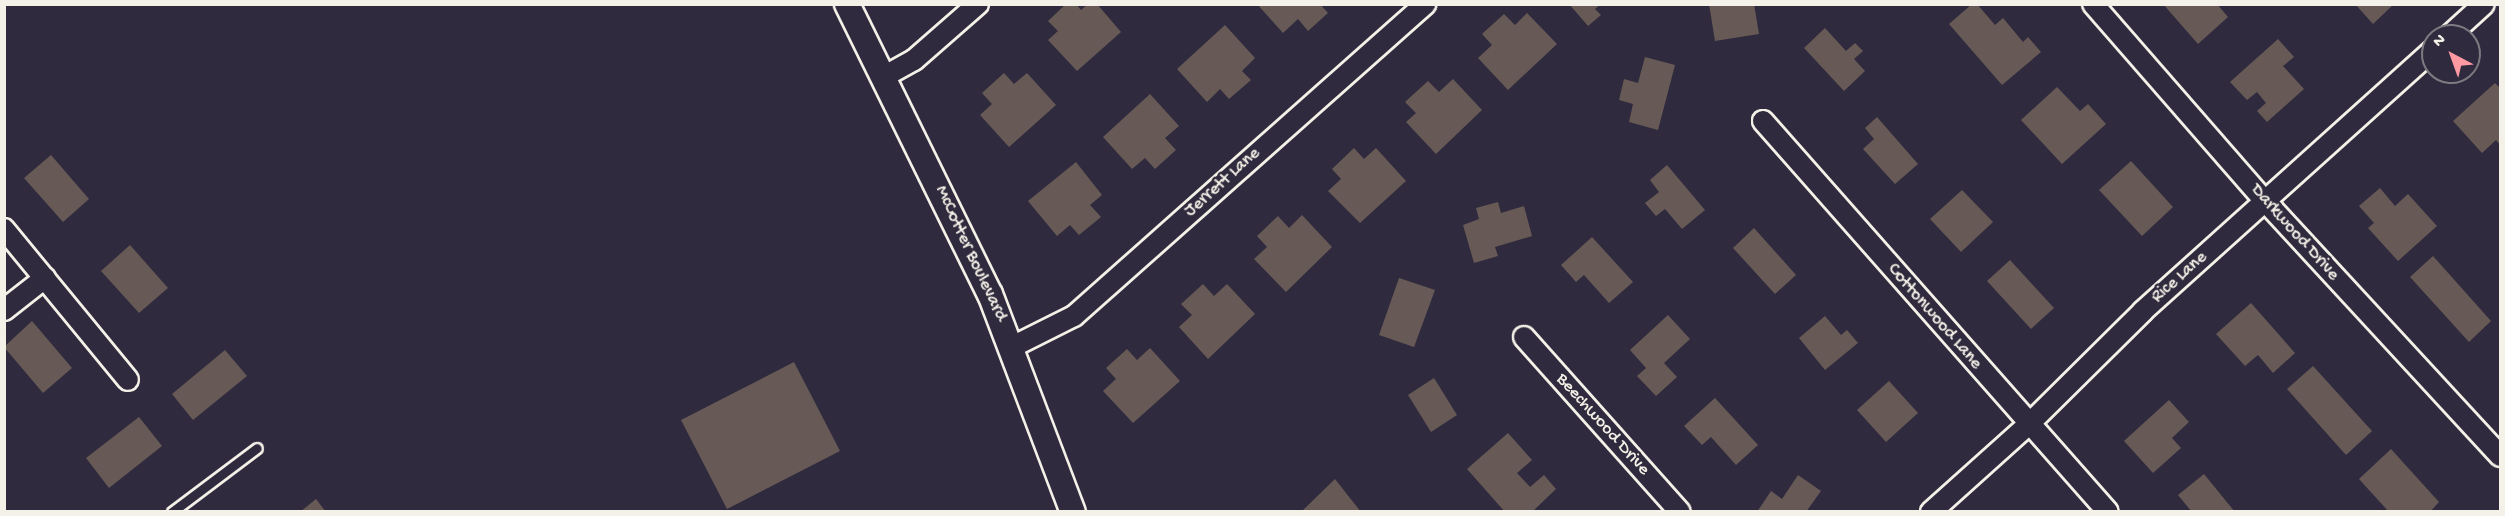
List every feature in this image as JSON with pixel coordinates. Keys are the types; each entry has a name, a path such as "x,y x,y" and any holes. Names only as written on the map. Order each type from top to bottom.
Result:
{"street":[{"name":"McCotter Boulevard","path":"847,4 885,76 990,294 1073,512"},
{"path":"885,76 914,60 978,4"},
{"name":"Jerrett Lane","path":"1012,347 1074,316 1425,4"},
{"name":"Darkwood Drive","path":"2092,4 2265,201 2500,456"},
{"path":"2462,24 2484,4"},
{"name":"Rice Lane","path":"1931,512 2028,424 2143,312 2421,61"},
{"name":"Cottonwood Lane","path":"1763,121 2108,512"},
{"path":"4,229 128,380"},
{"path":"4,310 45,278"},
{"name":"Beechwood Drive","path":"1524,337 1680,512"}],"lane":[{"path":"172,512 256,447"}],"building":[{"path":"1066,4 1076,4 1081,10 1088,4 1097,4 1121,32 1077,71 1048,40 1058,31 1048,21"},
{"path":"1257,4 1320,4 1328,13 1308,31 1298,19 1283,33"},
{"path":"1569,4 1601,4 1595,9 1601,15 1588,26"},
{"path":"1709,4 1754,4 1759,34 1715,41"},
{"path":"1972,4 1977,4 1995,25 2003,18 2023,42 2028,37 2041,52 2002,85 1949,24"},
{"path":"2163,4 2217,4 2228,17 2198,44"},
{"path":"2355,4 2394,4 2373,24"},
{"path":"1527,13 1557,44 1508,90 1478,58 1492,45 1482,34 1504,14 1515,25"},
{"path":"1225,25 1255,58 1242,71 1251,80 1229,99 1220,89 1207,102 1177,69"},
{"path":"1825,28 1846,51 1855,43 1863,51 1854,59 1865,71 1844,91 1804,48"},
{"path":"2278,39 2294,57 2283,66 2304,89 2267,122 2257,111 2266,103 2257,92 2247,100 2230,82"},
{"path":"1645,57 1675,65 1658,130 1629,122 1633,104 1619,100 1624,79 1638,83"},
{"path":"1004,73 1014,84 1027,73 1056,105 1009,147 980,115 992,104 982,93"},
{"path":"1453,79 1482,110 1436,154 1406,122 1416,113 1405,102 1428,81 1439,92"},
{"path":"2495,83 2500,88 2500,145 2496,140 2482,153 2453,121"},
{"path":"2057,87 2080,111 2088,104 2106,124 2062,164 2021,120"},
{"path":"1150,94 1179,126 1165,138 1176,150 1155,169 1145,158 1132,169 1103,137"},
{"path":"1877,117 1918,164 1895,184 1863,149 1874,139 1865,128"},
{"path":"1354,148 1364,159 1376,148 1406,181 1360,223 1328,191 1341,179 1332,169"},
{"path":"51,155 89,199 63,222 24,178"},
{"path":"2131,161 2173,207 2142,236 2099,190"},
{"path":"1076,162 1102,195 1090,205 1101,217 1079,235 1070,225 1057,236 1028,201"},
{"path":"1667,165 1705,210 1682,229 1665,209 1656,216 1645,203 1659,192 1650,180"},
{"path":"2380,188 2395,206 2408,194 2437,226 2398,261 2368,228 2374,223 2359,206"},
{"path":"1962,190 1993,222 1961,252 1930,219"},
{"path":"1498,202 1501,213 1524,206 1532,236 1495,247 1498,256 1474,263 1463,225 1479,219 1476,208"},
{"path":"1302,215 1332,247 1286,292 1254,259 1267,247 1257,236 1278,216 1289,228"},
{"path":"1754,228 1796,275 1775,294 1733,248"},
{"path":"1592,237 1633,282 1609,303 1584,275 1576,282 1561,265"},
{"path":"130,245 168,288 139,313 101,271"},
{"path":"2433,256 2491,321 2469,342 2410,277"},
{"path":"2010,260 2054,308 2031,329 1987,281"},
{"path":"1399,278 1435,290 1414,347 1379,335"},
{"path":"1203,284 1214,296 1227,284 1255,314 1208,359 1179,327 1192,315 1181,304"},
{"path":"2251,303 2295,353 2273,373 2258,355 2245,366 2216,334"},
{"path":"1668,315 1690,339 1664,363 1677,377 1656,396 1637,376 1646,368 1630,350"},
{"path":"1825,316 1841,335 1847,330 1858,343 1825,370 1799,338"},
{"path":"32,321 72,368 43,393 4,347"},
{"path":"1150,348 1180,381 1133,423 1103,391 1116,379 1106,368 1127,349 1137,360"},
{"path":"225,350 247,376 193,420 172,394"},
{"path":"794,362 840,451 727,509 681,420"},
{"path":"2313,366 2372,431 2346,455 2287,389"},
{"path":"1434,378 1457,415 1431,432 1408,395"},
{"path":"1889,381 1918,413 1886,442 1857,410"},
{"path":"1715,398 1758,445 1736,465 1711,437 1702,445 1684,426"},
{"path":"2169,400 2189,422 2172,438 2181,448 2153,473 2124,441"},
{"path":"139,417 162,446 109,488 86,458"},
{"path":"1508,433 1532,460 1517,473 1530,487 1544,475 1556,489 1532,512 1505,512 1467,469"},
{"path":"2391,449 2439,502 2430,512 2389,512 2359,479"},
{"path":"2204,474 2235,512 2192,512 2178,495"},
{"path":"1798,475 1821,491 1806,512 1757,512 1771,491 1782,499"},
{"path":"1335,479 1361,512 1301,512"},
{"path":"316,499 326,512 300,512"}]}
